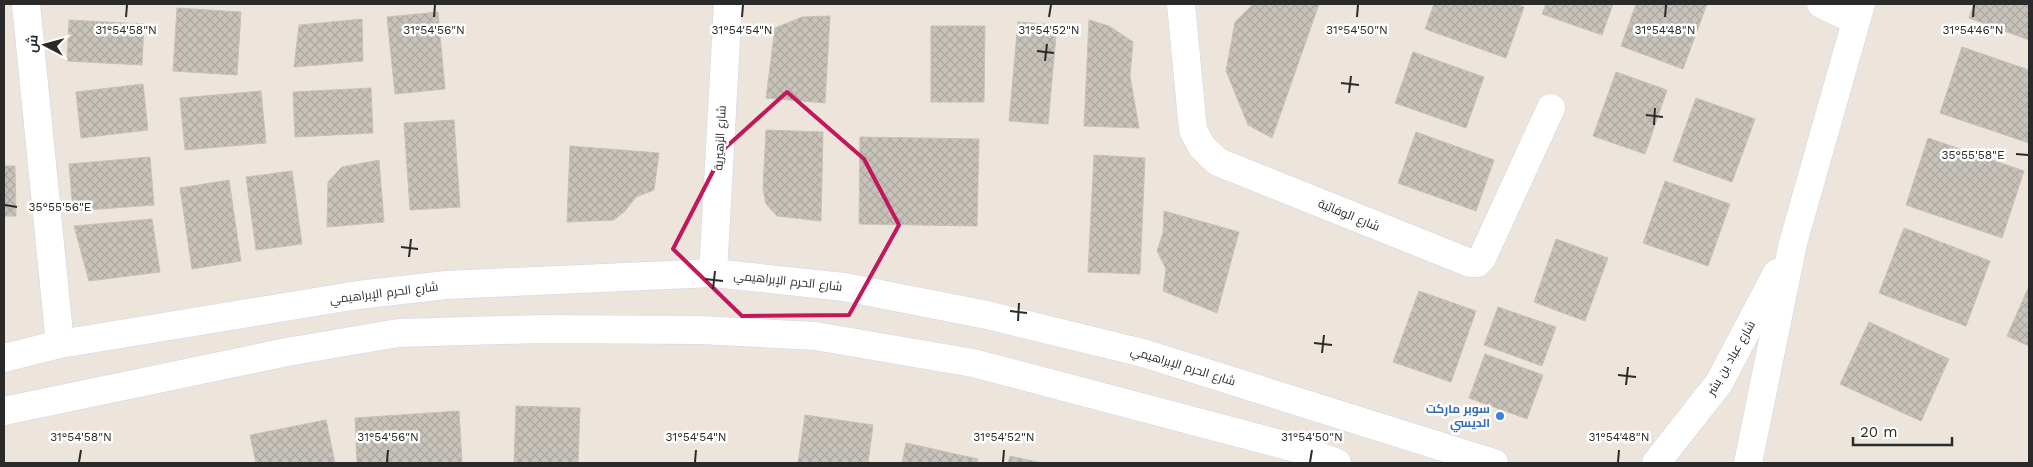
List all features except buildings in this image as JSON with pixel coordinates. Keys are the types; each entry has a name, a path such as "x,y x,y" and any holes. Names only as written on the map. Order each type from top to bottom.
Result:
{"street":[{"path":"26,4 60,344"},
{"name":"شارع الزهيرية","path":"712,273 728,4"},
{"name":"شارع الوفائية","path":"1181,4 1194,130 1202,148 1218,162 1470,263 1477,263 1482,258 1551,108"},
{"path":"1821,4 1858,12"},
{"name":"شارع عباد بن بشر","path":"1748,463 1792,243 1858,12"},
{"name":"شارع عباد بن بشر","path":"1656,463 1693,419 1719,383 1792,243"},
{"name":"شارع الحرم الإبراهيمي","path":"4,358 60,344 358,295 436,286 712,273 844,287 987,315 1115,346 1322,408 1494,463"},
{"path":"4,411 287,352 398,333 540,329 700,330 815,336 973,363 1296,448 1338,463"}],"highlighted area":[{"path":"787,92 864,159 899,225 849,315 742,316 673,249 725,148"}],"place":[{"name":"سوبر ماركت الديسي","path":"1500,416"}]}
